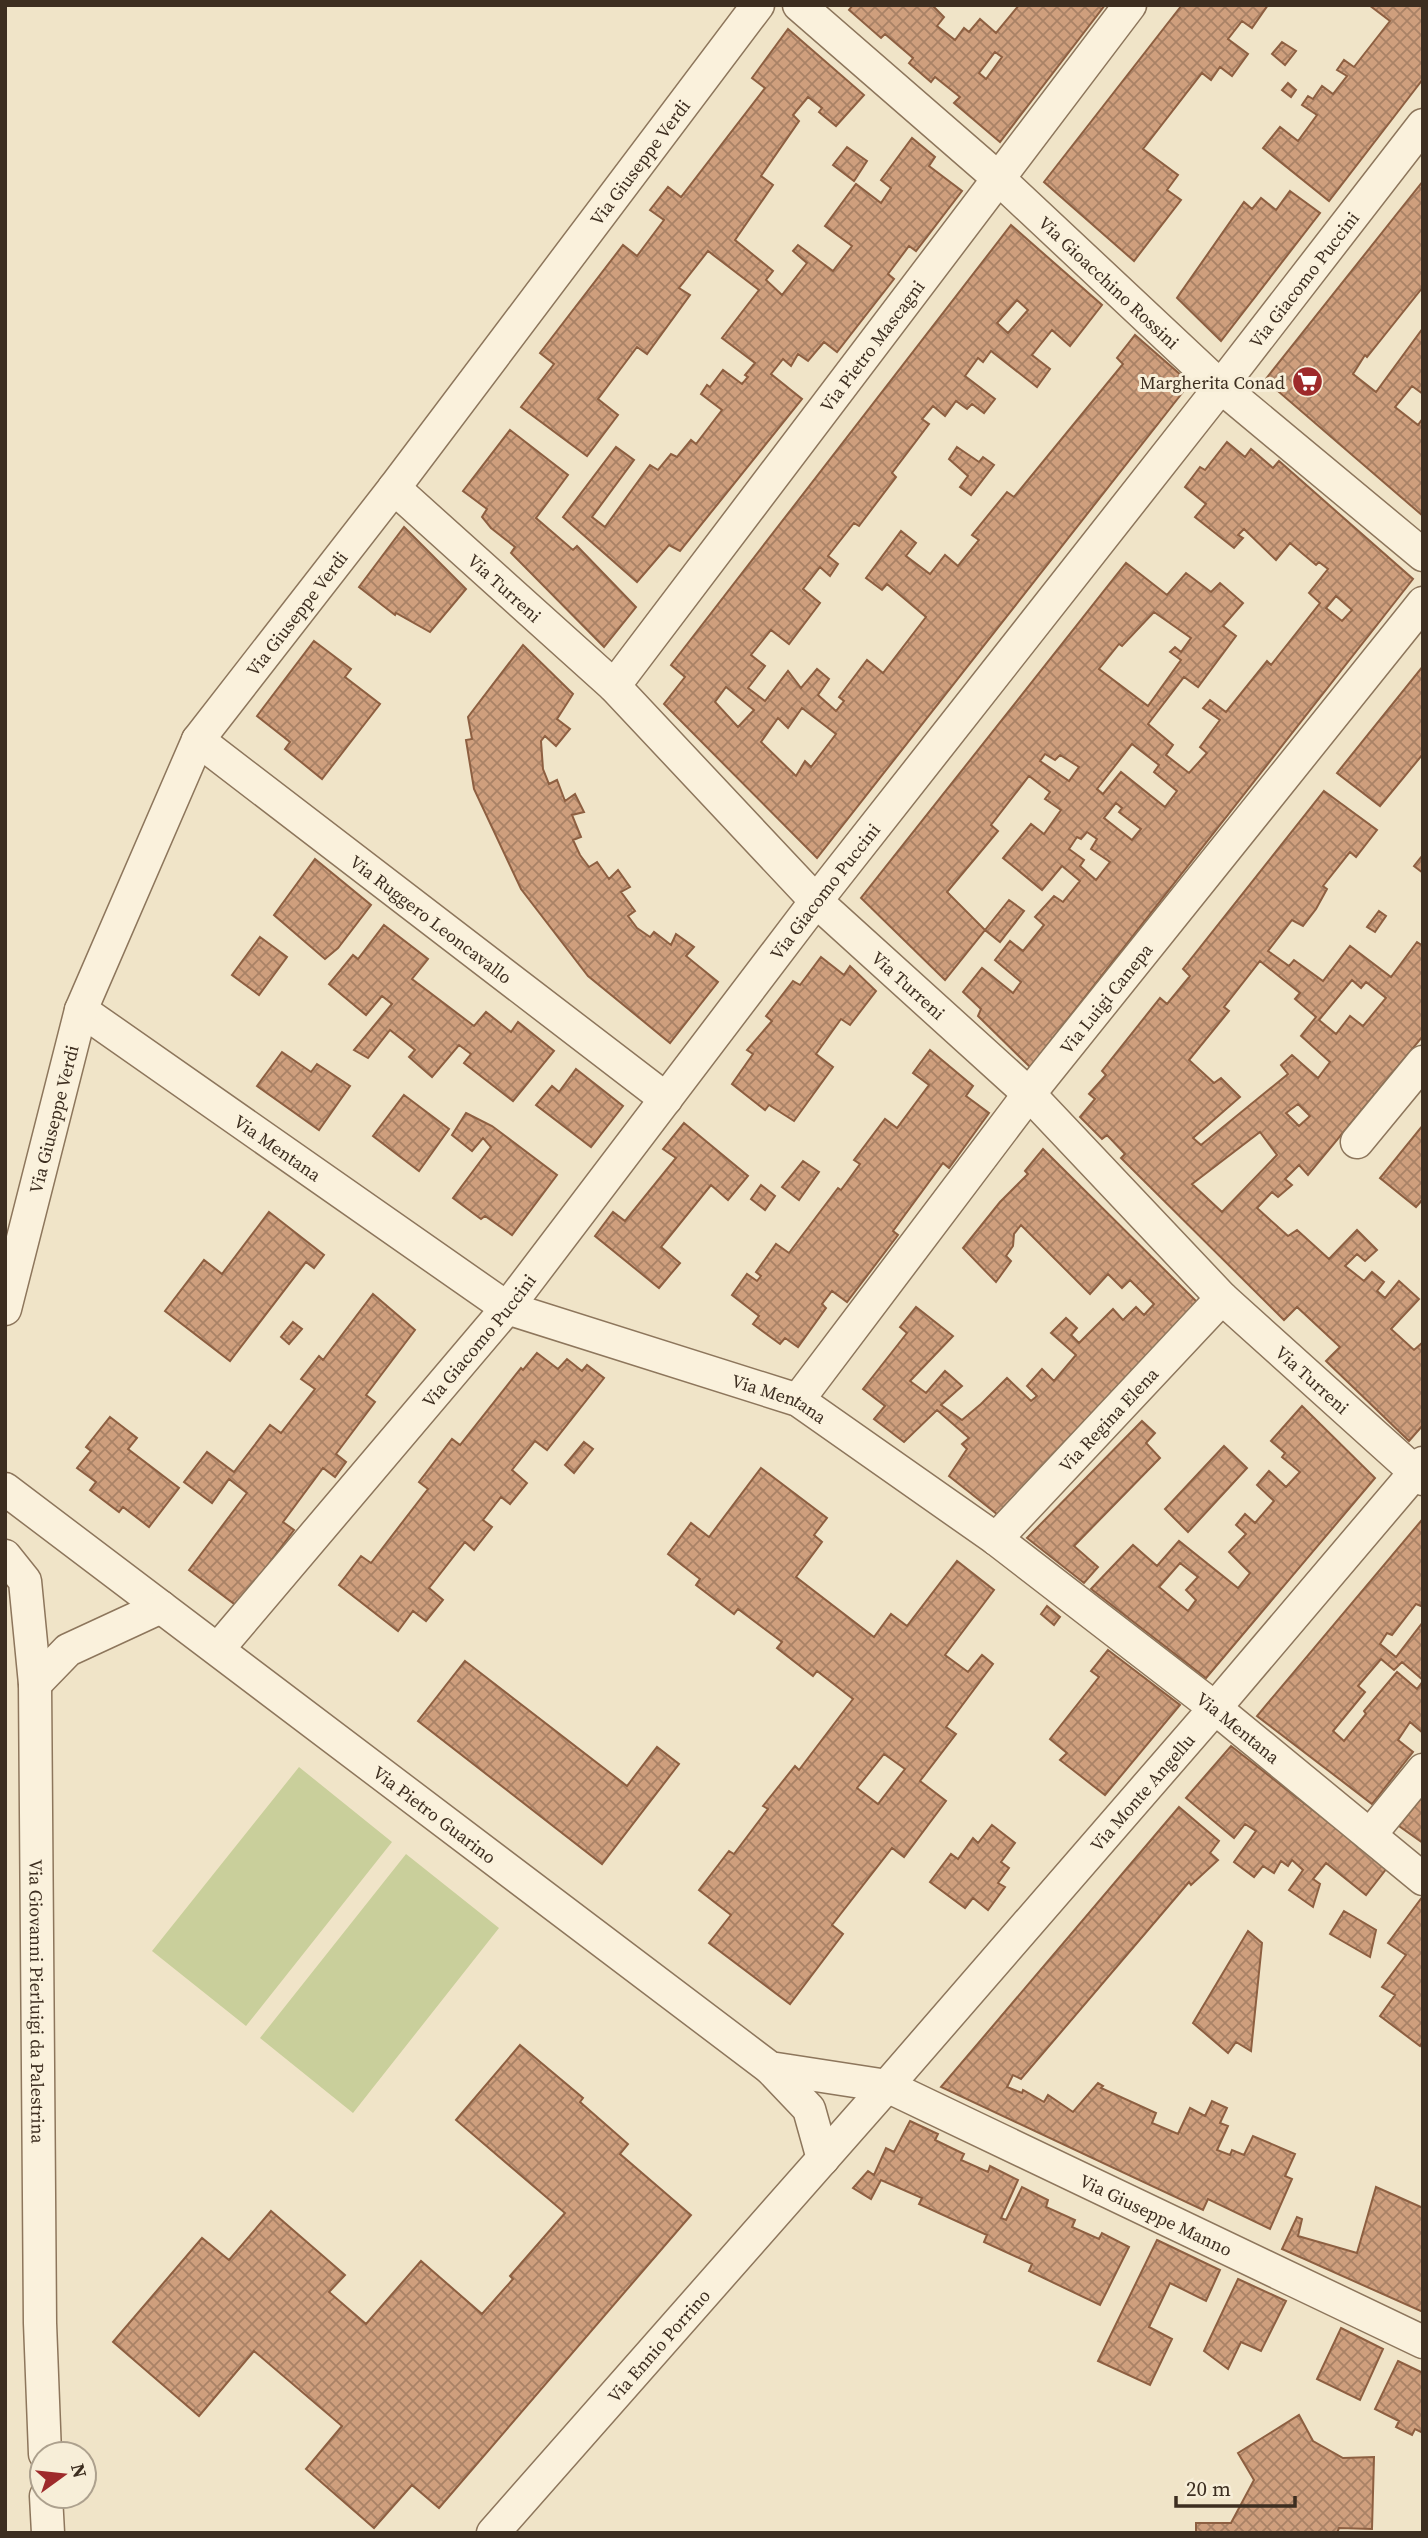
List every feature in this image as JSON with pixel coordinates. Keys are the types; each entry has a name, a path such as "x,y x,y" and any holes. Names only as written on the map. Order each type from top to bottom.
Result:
{"street":[{"name":"Via Giuseppe Verdi","path":"5,1308 81,1010 198,740 394,488 758,5"},
{"name":"Via Gioacchino Rossini","path":"799,5 998,178 1221,387 1423,555"},
{"name":"Via Pietro Mascagni","path":"614,686 1130,5"},
{"name":"Via Giacomo Puccini","path":"218,1650 507,1308 817,901 1423,125"},
{"name":"Via Turreni","path":"394,488 614,686 817,901 1029,1094 1222,1298 1420,1471"},
{"name":"Via Luigi Canepa","path":"798,1400 1029,1094 1423,603"},
{"name":"Via Ruggero Leoncavallo","path":"198,740 666,1099"},
{"name":"Via Mentana","path":"81,1010 507,1308 798,1400 996,1539 1214,1708 1423,1880"},
{"path":"1357,1142 1423,1062"},
{"name":"Via Regina Elena","path":"996,1539 1222,1298"},
{"name":"Via Monte Angellu","path":"887,2086 1420,1471"},
{"name":"Via Pietro Guarino","path":"5,1489 770,2068 887,2086"},
{"name":"Via Giovanni Pierluigi da Palestrina","path":"5,1556 25,1581 35,1684 40,2309 45,2440"},
{"path":"35,1684 68,1650 161,1608"},
{"path":"1370,1835 1423,1770"},
{"path":"770,2068 810,2109 823,2159"},
{"name":"Via Ennio Porrino","path":"493,2533 887,2086"},
{"name":"Via Giuseppe Manno","path":"887,2086 1423,2342"},
{"path":"47,2510 48,2533"}],"green space":[{"path":"299,1767 392,1842 246,2026 152,1951"},
{"path":"406,1854 499,1928 353,2113 260,2038"}],"building":[{"path":"853,5 932,5 944,17 937,26 955,40 964,28 969,32 980,19 996,33 1019,5 1105,5 1000,142 954,103 960,97 935,77 931,82 909,63 913,58 885,34 881,38 849,10","holes":["995,52 1002,57 986,79 979,73"]},
{"path":"1182,5 1268,5 1252,28 1242,21 1228,39 1248,54 1232,76 1220,67 1211,80 1202,73 1143,149 1178,175 1167,190 1181,200 1134,261 1044,182"},
{"path":"1369,5 1423,5 1423,79 1329,201 1263,148 1280,127 1298,141 1317,115 1302,105 1308,96 1313,99 1322,86 1333,94 1347,76 1337,70 1344,60 1354,67 1390,21"},
{"path":"788,29 864,95 836,126 819,112 822,108 808,97 793,115 799,121 761,176 773,185 735,240 773,271 766,280 782,295 807,263 793,251 798,245 833,271 852,246 825,226 856,184 881,203 891,188 881,180 912,138 935,157 929,166 962,191 916,251 909,246 888,274 894,279 837,352 824,342 808,361 798,354 791,366 783,359 771,374 802,399 680,551 669,545 637,582 563,517 616,447 634,460 592,517 605,527 650,465 658,470 671,454 677,457 691,440 696,444 722,410 701,394 707,385 710,387 723,370 742,384 748,377 745,375 755,363 722,338 759,290 708,251 679,288 690,295 647,354 637,347 598,399 618,415 587,456 521,407 554,364 540,353 623,245 637,256 664,220 650,210 668,187 681,197 765,88 752,78"},
{"path":"1282,42 1296,51 1285,65 1272,54"},
{"path":"1288,83 1296,90 1291,97 1282,90"},
{"path":"847,147 867,161 854,181 833,165"},
{"path":"1423,181 1423,287 1367,357 1365,355 1353,374 1376,392 1423,328 1423,394 1412,386 1395,407 1418,425 1423,418 1423,516 1265,380"},
{"path":"1290,191 1320,213 1221,341 1177,298 1244,202 1252,209 1261,198 1276,210"},
{"path":"1011,225 1102,305 1070,346 1052,330 1032,355 1050,369 1037,387 991,351 983,362 978,358 965,376 995,399 984,413 972,404 967,409 956,401 945,416 933,406 922,419 929,424 892,473 896,477 859,526 854,523 828,556 838,564 830,576 820,567 803,589 820,603 789,644 771,630 751,655 765,666 748,688 765,701 788,671 801,688 817,669 829,679 818,695 836,711 844,701 839,697 867,660 883,673 926,617 887,584 882,590 866,578 901,531 916,543 906,556 930,574 945,555 958,566 979,540 972,535 1007,492 1014,497 1123,364 1117,358 1135,335 1190,383 817,858 664,704 685,677 671,665","holes":["1017,300 1028,310 1008,333 997,323","726,687 754,710 738,727 715,702","802,708 836,734 811,767 805,761 796,776 761,742 778,718 788,728"]},
{"path":"510,430 568,475 536,518 573,550 577,546 636,607 604,647 511,553 515,547 482,517 487,509 463,491"},
{"path":"1227,442 1245,457 1251,449 1273,468 1279,461 1413,579 1030,1067 978,1016 981,1009 963,992 982,968 1013,993 1021,982 995,960 1010,941 1023,951 1044,925 1035,917 1054,896 1063,902 1080,881 1062,866 1042,890 1003,858 1031,824 1044,834 1061,810 1045,799 1050,792 1029,776 991,825 998,831 947,892 985,930 945,980 861,898 1126,563 1167,595 1186,573 1211,592 1220,583 1243,603 1223,626 1236,636 1198,687 1184,677 1148,724 1173,745 1166,755 1189,773 1207,753 1200,747 1220,720 1203,708 1210,700 1226,712 1267,661 1271,665 1320,603 1309,593 1328,569 1319,562 1316,565 1290,543 1276,560 1244,529 1238,535 1243,538 1234,548 1195,517 1206,504 1185,487 1200,467 1205,470","holes":["1336,596 1352,610 1342,621 1326,608","1154,612 1191,638 1181,652 1175,647 1170,652 1181,660 1148,706 1099,669 1119,644 1122,646","1132,744 1159,765 1154,772 1177,791 1165,807 1121,772 1103,794 1097,789","1045,754 1055,760 1060,755 1079,767 1069,781 1040,761","1116,803 1122,808 1119,812 1141,829 1132,840 1104,818","1087,832 1097,839 1091,849 1110,862 1096,880 1080,866 1084,860 1069,849 1077,837 1081,839"]},
{"path":"957,447 979,462 983,457 994,465 971,495 960,487 968,476 949,459"},
{"path":"404,527 466,589 430,632 396,613 395,615 359,587"},
{"path":"314,641 351,669 345,677 380,704 322,779 285,749 290,742 257,716"},
{"path":"523,645 573,694 557,719 570,729 556,746 545,736 541,741 543,769 549,784 557,780 565,801 575,794 584,812 572,815 581,837 573,840 580,855 589,867 597,862 609,879 618,870 630,887 621,892 635,911 628,916 637,928 650,937 654,932 671,945 676,934 694,947 686,956 718,982 670,1043 588,976 521,889 474,789 466,740 472,739 468,717"},
{"path":"1423,666 1423,754 1380,806 1337,773"},
{"path":"1324,791 1377,830 1356,857 1350,852 1323,886 1327,889 1303,926 1292,920 1268,951 1289,966 1294,960 1323,981 1350,946 1391,977 1417,942 1423,946 1423,1036 1308,1175 1299,1165 1285,1179 1292,1185 1278,1197 1272,1192 1257,1208 1288,1236 1297,1230 1329,1259 1357,1230 1377,1250 1365,1261 1357,1254 1345,1266 1364,1281 1372,1272 1384,1282 1377,1291 1385,1298 1399,1281 1419,1299 1391,1329 1414,1350 1423,1342 1423,1425 1409,1441 1326,1361 1340,1347 1297,1307 1284,1320 1121,1158 1125,1154 1107,1135 1102,1139 1080,1117 1095,1099 1089,1094 1106,1075 1102,1071 1160,998 1167,1004 1190,976 1183,969","holes":["1260,961 1300,993 1295,999 1316,1017 1301,1036 1330,1062 1318,1078 1292,1055 1281,1065 1288,1074 1201,1145 1193,1138 1240,1097 1221,1078 1214,1083 1189,1060 1229,1011 1224,1007","1352,980 1361,988 1366,982 1386,998 1363,1026 1350,1016 1336,1034 1319,1020","1298,1104 1310,1116 1299,1126 1286,1113","1260,1132 1277,1155 1222,1212 1192,1184"]},
{"path":"1423,857 1423,873 1414,866"},
{"path":"315,859 371,905 338,948 325,959 274,915"},
{"path":"1009,900 1024,911 1000,942 985,930"},
{"path":"1379,911 1386,916 1375,932 1367,927"},
{"path":"384,925 428,959 412,979 474,1026 486,1012 511,1032 518,1022 554,1051 513,1101 464,1063 471,1054 459,1045 432,1077 409,1057 415,1050 390,1030 368,1058 354,1050 392,1004 382,996 366,1015 329,984 353,955 358,959"},
{"path":"260,937 287,957 259,995 232,975"},
{"path":"821,957 844,975 850,966 876,991 850,1025 841,1019 816,1054 833,1067 794,1121 769,1105 765,1110 732,1084 753,1054 747,1050 772,1021 766,1016 793,981 800,985"},
{"path":"930,1050 973,1086 966,1096 989,1113 949,1168 943,1163 893,1231 898,1235 847,1302 832,1291 822,1304 826,1308 798,1347 785,1338 780,1344 753,1324 759,1316 732,1295 747,1274 757,1281 761,1276 756,1272 776,1244 789,1253 838,1188 841,1190 860,1164 854,1160 885,1119 897,1128 929,1085 913,1073"},
{"path":"282,1052 311,1072 317,1064 350,1086 319,1130 257,1086"},
{"path":"576,1069 623,1106 591,1147 536,1105 552,1086 559,1092"},
{"path":"404,1095 449,1129 419,1171 373,1136"},
{"path":"466,1113 492,1126 557,1175 512,1235 485,1216 481,1219 453,1198 491,1147 483,1138 472,1151 452,1135"},
{"path":"684,1123 748,1176 728,1200 711,1185 661,1247 680,1263 659,1288 595,1236 613,1212 625,1221 676,1158 663,1149"},
{"path":"1423,1125 1423,1199 1416,1207 1380,1178"},
{"path":"1043,1149 1201,1306 998,1515 949,1476 967,1449 962,1444 969,1438 937,1410 904,1442 874,1419 885,1406 863,1389 907,1333 900,1327 916,1307 953,1336 910,1381 926,1393 945,1371 962,1386 941,1405 962,1420 1007,1378 1031,1401 1037,1396 1027,1386 1042,1369 1054,1381 1076,1355 1051,1333 1066,1318 1077,1328 1071,1335 1079,1343 1113,1309 1123,1320 1136,1307 1144,1315 1154,1304 1130,1280 1122,1288 1108,1274 1090,1294 1021,1225 1014,1234 1013,1246 1006,1256 1011,1261 996,1282 963,1248 1000,1202 1028,1174 1025,1171"},
{"path":"803,1161 819,1172 799,1200 782,1187"},
{"path":"761,1185 775,1196 765,1210 751,1199"},
{"path":"269,1212 324,1255 314,1268 306,1262 230,1361 165,1311 204,1260 222,1274"},
{"path":"373,1294 415,1330 366,1395 375,1402 336,1454 346,1462 335,1477 323,1468 283,1522 294,1530 237,1606 189,1570 247,1493 229,1479 212,1503 184,1482 207,1452 234,1472 270,1425 281,1433 315,1389 301,1379 319,1356 323,1360"},
{"path":"293,1322 302,1329 289,1344 281,1337"},
{"path":"537,1353 558,1369 567,1359 582,1371 587,1365 604,1378 547,1450 535,1441 512,1470 527,1483 510,1504 501,1497 483,1520 492,1527 474,1550 465,1542 429,1588 443,1600 426,1621 413,1611 398,1631 339,1585 361,1556 371,1563 428,1489 419,1482 452,1439 460,1445 521,1368 523,1370"},
{"path":"1302,1406 1375,1478 1206,1678 1091,1589 1133,1545 1157,1566 1179,1541 1238,1588 1250,1573 1229,1552 1246,1534 1236,1525 1245,1514 1255,1523 1274,1501 1257,1485 1269,1471 1286,1487 1300,1472 1282,1457 1285,1453 1271,1441","holes":["1180,1563 1198,1577 1186,1590 1196,1600 1188,1611 1159,1587"]},
{"path":"110,1417 137,1438 128,1449 179,1488 149,1527 123,1507 119,1512 90,1490 96,1482 77,1468 91,1451 86,1447"},
{"path":"1142,1421 1155,1433 1146,1443 1160,1458 1074,1546 1098,1567 1084,1583 1027,1538"},
{"path":"584,1442 593,1449 574,1473 565,1465"},
{"path":"1224,1446 1247,1468 1188,1532 1165,1509"},
{"path":"761,1468 827,1518 814,1535 822,1542 796,1577 874,1637 891,1614 907,1626 957,1561 994,1590 945,1655 968,1672 982,1655 993,1664 946,1727 956,1734 920,1781 946,1801 904,1857 892,1848 832,1925 843,1934 790,2004 709,1943 731,1915 699,1890 729,1851 734,1854 768,1809 763,1806 795,1766 799,1770 853,1699 817,1671 813,1676 777,1648 782,1642 738,1609 734,1614 696,1585 700,1579 668,1554 691,1523 709,1537","holes":["884,1754 905,1769 878,1804 857,1788"]},
{"path":"1421,1521 1423,1604 1416,1604 1392,1635 1387,1633 1380,1644 1396,1657 1423,1622 1423,1680 1402,1662 1394,1670 1381,1659 1358,1686 1365,1692 1333,1731 1344,1741 1366,1714 1364,1711 1397,1672 1417,1689 1423,1681 1423,1733 1410,1722 1398,1740 1413,1752 1372,1804 1257,1716"},
{"path":"1047,1606 1060,1617 1054,1625 1041,1614"},
{"path":"1108,1650 1180,1705 1105,1795 1060,1760 1067,1753 1050,1739 1099,1677 1091,1671"},
{"path":"465,1661 627,1786 657,1747 679,1764 602,1864 418,1721"},
{"path":"1231,1746 1387,1868 1366,1895 1326,1863 1313,1879 1320,1884 1313,1907 1289,1890 1303,1870 1292,1860 1288,1866 1281,1861 1274,1873 1263,1866 1254,1877 1234,1862 1256,1831 1245,1824 1234,1838 1186,1798"},
{"path":"1423,1796 1423,1843 1399,1826"},
{"path":"1179,1807 1219,1841 1210,1853 1218,1860 1191,1885 1189,1882 1021,2079 1013,2075 1007,2087 1022,2093 1023,2090 1044,2102 1048,2095 1073,2112 1098,2083 1103,2086 1101,2088 1156,2113 1152,2123 1178,2134 1190,2108 1205,2116 1212,2101 1227,2108 1220,2123 1228,2126 1217,2150 1230,2155 1232,2150 1244,2155 1253,2136 1295,2154 1285,2176 1292,2179 1270,2229 1208,2199 1203,2210 941,2087"},
{"path":"992,1825 1015,1843 1001,1862 1009,1868 998,1883 1005,1887 988,1910 973,1898 965,1908 930,1882 951,1854 958,1859 973,1838 978,1843"},
{"path":"1423,1896 1423,2041 1420,2046 1380,2016 1395,1995 1382,1987 1406,1955 1388,1943"},
{"path":"1344,1911 1376,1930 1370,1957 1330,1934"},
{"path":"1248,1931 1262,1943 1251,2051 1236,2042 1228,2053 1193,2023"},
{"path":"520,2045 583,2098 580,2102 628,2144 620,2154 691,2215 439,2508 412,2485 374,2528 306,2469 342,2426 254,2351 199,2416 113,2342 202,2238 229,2260 271,2211 345,2275 329,2292 366,2324 421,2261 482,2314 513,2279 510,2276 565,2213 456,2120"},
{"path":"910,2121 938,2134 935,2140 964,2154 961,2160 988,2172 990,2166 1018,2180 1001,2218 1006,2220 1022,2187 1048,2200 1046,2207 1075,2220 1072,2227 1099,2239 1102,2233 1129,2247 1100,2305 1029,2271 1032,2264 984,2242 987,2235 919,2204 922,2198 881,2180 871,2199 853,2188 868,2171 874,2175 886,2148 894,2152"},
{"path":"1376,2187 1423,2208 1423,2312 1282,2249 1297,2217 1302,2219 1298,2236 1357,2253"},
{"path":"1157,2240 1220,2270 1206,2301 1170,2283 1149,2327 1172,2339 1150,2385 1098,2361"},
{"path":"1238,2279 1286,2301 1261,2351 1241,2342 1228,2369 1204,2351"},
{"path":"1341,2328 1383,2349 1360,2400 1317,2379"},
{"path":"1398,2361 1423,2373 1423,2433 1415,2429 1412,2435 1396,2427 1399,2421 1375,2409"},
{"path":"1299,2415 1313,2441 1343,2458 1374,2457 1372,2529 1339,2528 1337,2533 1196,2533 1196,2523 1231,2523 1254,2480 1238,2453"}],"place":[{"name":"Margherita Conad","path":"1308,382"}]}
